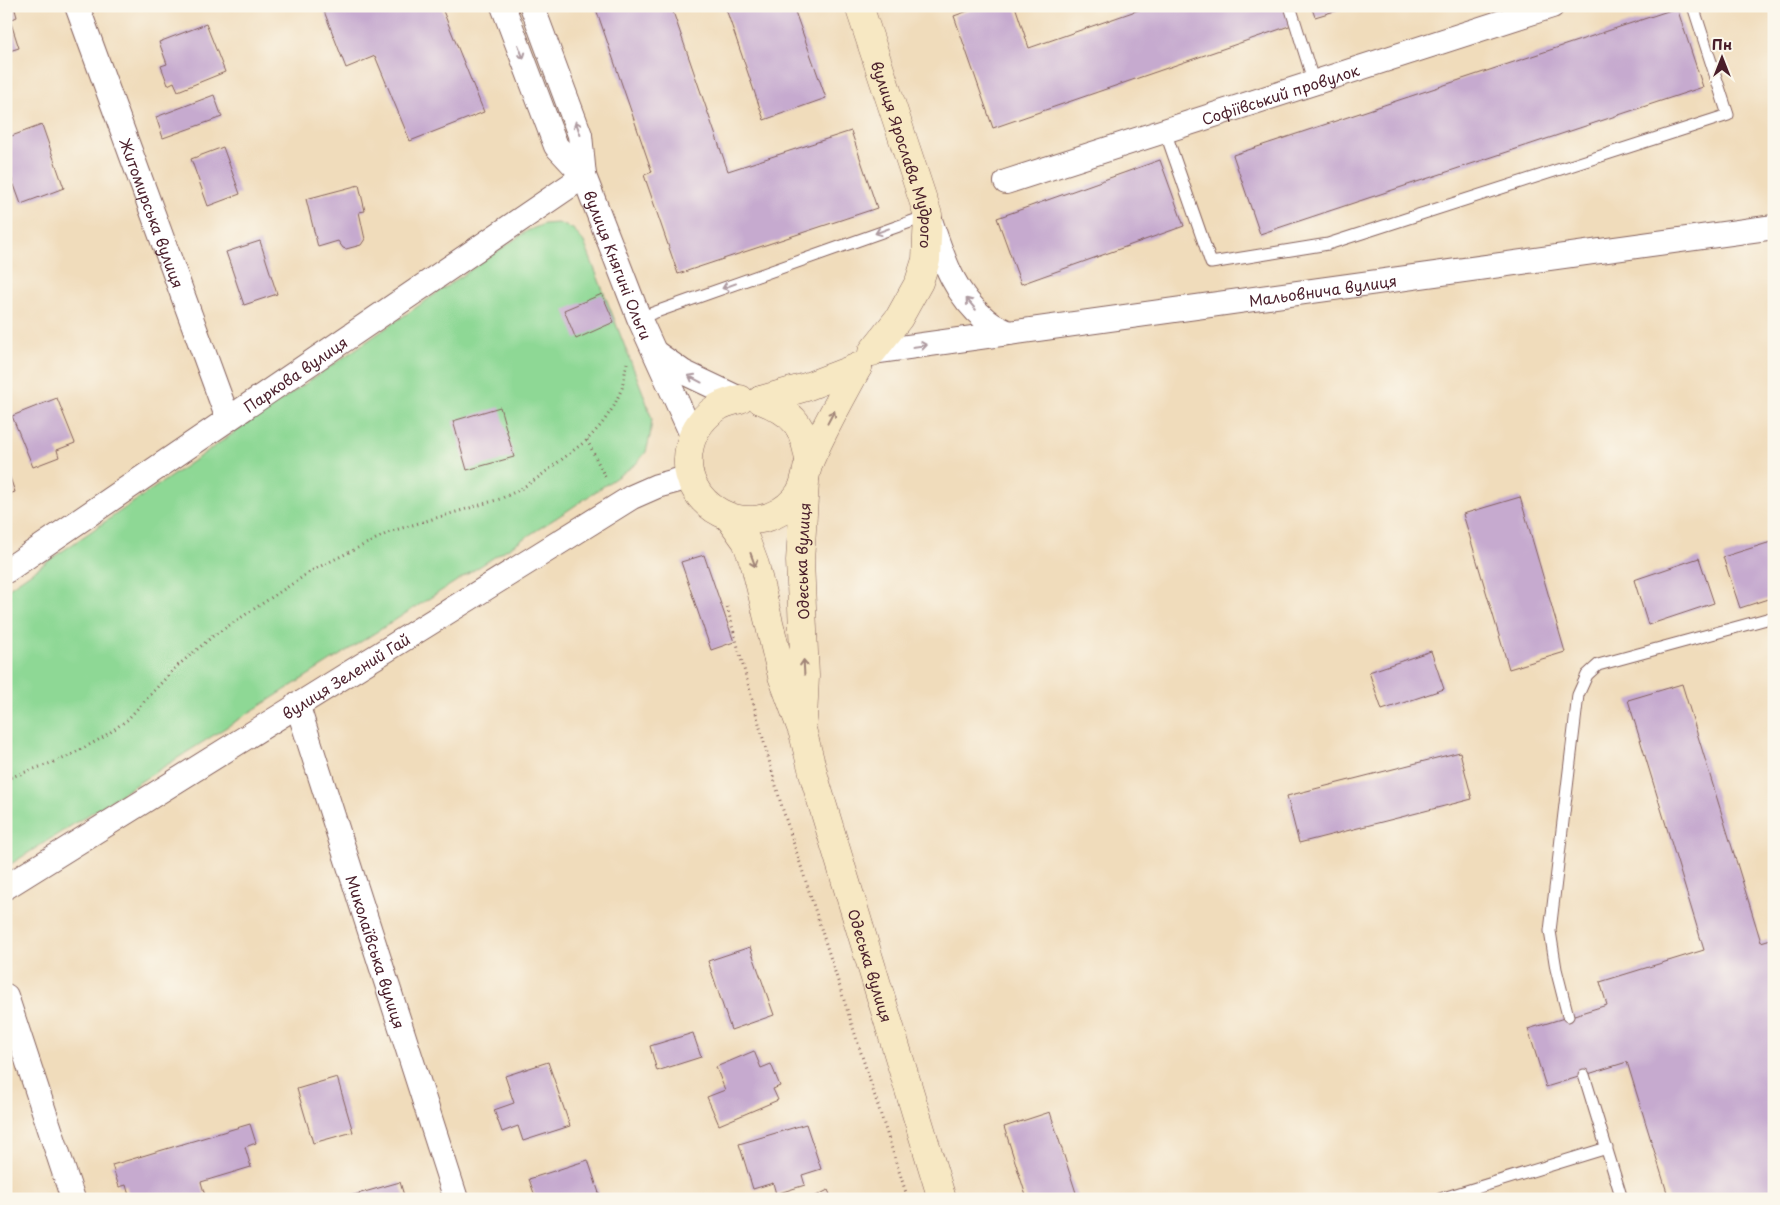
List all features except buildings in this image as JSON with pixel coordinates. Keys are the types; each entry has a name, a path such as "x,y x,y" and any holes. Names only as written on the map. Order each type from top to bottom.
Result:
{"main road":[{"name":"вулиця Ярослава Мудрого","path":"859,6 928,215 926,260 919,282 898,318 872,352"},
{"path":"858,367 795,499 778,513 765,518 750,520 729,518 710,508 696,492 690,477 687,456 692,435 704,417 720,406 750,399 806,387 858,367"},
{"path":"750,399 781,408 796,422 806,439 807,471"},
{"name":"Одеська вулиця","path":"803,733 805,676 800,561 807,471"},
{"name":"Одеська вулиця","path":"729,518 746,541 755,565 782,676 803,733 814,780 942,1199"}],"street":[{"name":"Житомирська вулиця","path":"78,6 228,419"},
{"name":"вулиця Княгині Ольги","path":"504,6 556,146 584,176"},
{"name":"вулиця Княгині Ольги","path":"532,6 580,135 584,176 639,318 692,435"},
{"name":"Софіївський провулок","path":"1006,182 1552,6"},
{"name":"Паркова вулиця","path":"6,571 584,176"},
{"path":"928,215 949,273 970,306 987,321 1009,334"},
{"name":"Мальовнича вулиця","path":"872,352 1774,227"},
{"name":"вулиця Княгині Ольги","path":"654,352 683,372 750,399"},
{"name":"вулиця Зелений Гай","path":"6,886 632,497 657,486 690,477"},
{"name":"Миколаївська вулиця","path":"298,704 456,1199"},
{"path":"6,996 73,1199"}],"lane":[{"path":"1290,6 1314,83"},
{"path":"1165,131 1211,263 1328,244 1728,114 1693,6"},
{"path":"639,318 928,215"},
{"path":"1568,1016 1556,969 1550,931 1578,695 1587,675 1598,665 1774,617"},
{"path":"1584,1075 1622,1199"},
{"path":"1440,1199 1607,1148"}],"path":[{"path":"6,779 65,758 102,738 127,720 175,668 212,636 313,570 392,531 500,499 539,477 586,440 601,425 614,406 622,388 627,363"},
{"path":"586,440 606,479"},
{"path":"727,607 781,804 908,1199"}],"green space":[{"path":"558,223 573,229 584,242 652,419 646,452 636,464 567,511 6,867 6,590 527,231 544,224"}]}
